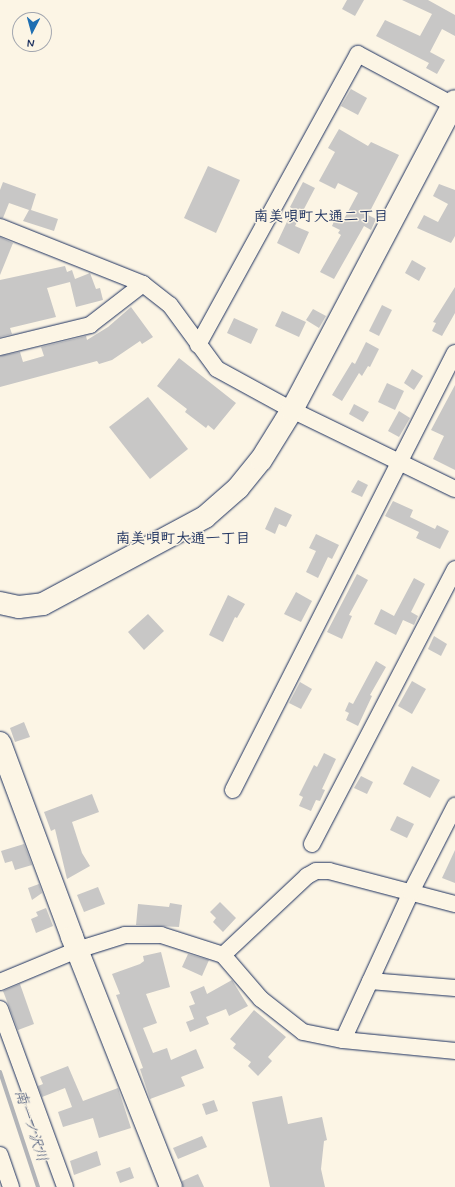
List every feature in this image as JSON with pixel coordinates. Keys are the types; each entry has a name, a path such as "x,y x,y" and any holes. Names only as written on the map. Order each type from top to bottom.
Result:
{"street":[{"path":"0,603 19,607 44,604 205,517 238,488 261,460 292,410 454,104 358,54 198,345"},
{"path":"0,227 143,284 170,306 217,369 292,410 400,460 455,489"},
{"path":"0,347 90,325 143,284"},
{"path":"233,790 455,353"},
{"path":"312,844 455,569"},
{"path":"0,743 77,950 171,1187"},
{"path":"343,1040 411,892 455,806"},
{"path":"223,955 307,876 316,871 329,871 455,904"},
{"path":"0,982 77,950 125,935 161,935 223,955 261,1000 303,1032 343,1040 455,1051"},
{"path":"370,981 455,988"},
{"path":"0,1009 66,1187"},
{"path":"0,1155 11,1187"}],"building":[{"path":"347,0 364,0 355,16 342,9"},
{"path":"402,0 428,0 455,15 455,36 442,29 430,52 445,60 437,74 426,68 429,63 376,36 385,20 420,36 432,14"},
{"path":"351,89 367,98 358,115 341,106"},
{"path":"339,129 368,146 371,142 399,155 368,215 376,219 371,230 364,226 334,279 320,272 341,235 338,233 340,230 332,226 337,215 344,219 358,193 338,183 335,189 319,181 335,152 328,148"},
{"path":"208,166 240,180 216,233 184,218"},
{"path":"3,182 36,194 31,210 58,219 54,231 23,221 29,210 9,203 3,218 0,218 0,190"},
{"path":"303,182 315,188 295,226 309,232 299,254 277,243 293,209 290,207"},
{"path":"439,184 455,190 455,236 451,243 417,228 424,215 438,222 448,204 433,196"},
{"path":"0,237 13,243 0,275"},
{"path":"412,260 426,268 419,281 405,273"},
{"path":"65,266 67,272 72,270 75,279 90,273 96,289 100,288 103,300 76,307 70,282 47,288 56,317 10,328 12,334 0,337 0,280"},
{"path":"455,287 455,313 442,336 432,331 436,323 433,322"},
{"path":"382,305 392,310 379,336 369,331"},
{"path":"131,307 153,337 142,344 140,341 112,360 99,364 97,361 0,387 0,356 20,352 23,362 44,356 41,347 86,336 87,340 108,327"},
{"path":"313,309 326,316 319,328 306,320"},
{"path":"282,311 306,322 299,337 275,326"},
{"path":"234,318 258,329 251,344 227,333"},
{"path":"366,342 379,349 370,367 368,366 362,376 359,373 342,401 332,395 352,362 355,364"},
{"path":"179,358 236,403 214,430 208,425 206,428 185,412 187,409 157,386"},
{"path":"412,369 423,376 414,390 404,383"},
{"path":"387,383 404,391 395,410 378,402"},
{"path":"455,385 455,470 433,459 444,436 431,430"},
{"path":"148,397 188,449 150,479 109,427"},
{"path":"354,404 369,412 363,422 349,414"},
{"path":"399,411 410,418 399,437 388,431"},
{"path":"358,480 368,485 362,497 351,492"},
{"path":"393,501 413,510 410,517 435,529 437,525 449,531 440,549 416,538 419,532 385,516"},
{"path":"275,507 292,515 286,527 279,524 275,534 265,529"},
{"path":"316,534 339,545 332,559 328,557 318,578 306,572 316,551 309,548"},
{"path":"357,574 368,580 349,615 352,616 342,639 327,632"},
{"path":"414,578 425,584 411,612 418,616 414,625 403,620 396,635 374,624 381,609 394,616"},
{"path":"296,592 312,601 301,622 284,614"},
{"path":"228,595 245,604 237,618 235,617 223,642 209,635"},
{"path":"148,614 164,631 144,650 128,632"},
{"path":"434,636 447,644 441,656 428,649"},
{"path":"376,661 386,667 370,695 372,696 358,726 346,720 349,713 345,711 349,702 353,704"},
{"path":"412,681 426,689 412,714 398,706"},
{"path":"300,682 312,689 301,709 289,703"},
{"path":"24,722 30,737 15,742 10,728"},
{"path":"324,753 336,759 322,789 325,790 320,801 316,800 311,811 299,806 303,797 299,795 314,765 317,767"},
{"path":"412,766 440,780 430,798 403,784"},
{"path":"361,776 373,782 367,794 354,788"},
{"path":"92,794 99,812 72,822 82,853 90,866 67,879 55,829 51,831 44,812"},
{"path":"397,816 414,824 407,838 390,830"},
{"path":"24,844 32,865 15,870 12,861 5,863 1,851"},
{"path":"455,850 455,883 442,878"},
{"path":"39,884 42,893 32,900 28,888"},
{"path":"98,887 105,904 84,912 77,895"},
{"path":"220,902 236,918 223,932 213,922 216,918 210,912"},
{"path":"170,903 182,905 179,927 136,925 138,904 169,907"},
{"path":"46,908 53,926 36,933 31,919 38,916 36,912"},
{"path":"161,952 170,987 146,994 157,1023 143,1028 153,1053 167,1048 171,1060 196,1049 204,1068 181,1077 185,1086 150,1099 140,1069 143,1068 116,995 120,994 112,974 140,964 144,961 143,956"},
{"path":"188,954 209,960 202,976 182,967"},
{"path":"232,980 248,1006 229,1016 226,1009 206,1017 209,1024 190,1032 186,1022 194,1019 189,1006 195,1004 190,992 204,986 207,994"},
{"path":"20,984 34,1024 18,1030 3,991"},
{"path":"254,1010 286,1037 268,1057 272,1061 258,1076 248,1066 251,1062 233,1048 236,1044 230,1039"},
{"path":"68,1066 83,1101 118,1088 131,1128 99,1138 93,1118 63,1127 58,1112 72,1107 65,1088 42,1097 38,1086 43,1084 40,1077"},
{"path":"282,1096 288,1124 322,1117 327,1140 324,1141 321,1169 325,1187 270,1187 252,1102"},
{"path":"214,1100 218,1111 206,1115 202,1104"},
{"path":"202,1136 207,1147 178,1159 173,1148"},
{"path":"97,1151 101,1165 74,1175 70,1161"},
{"path":"130,1167 134,1178 120,1183 116,1172"},
{"path":"198,1174 204,1187 183,1187 182,1181"}],"waterway":[{"name":"南一ノ沢川","path":"0,1072 38,1187"}],"district":[{"name":"南美唄町大通二丁目","path":"321,218"},
{"name":"南美唄町大通一丁目","path":"183,540"}]}
